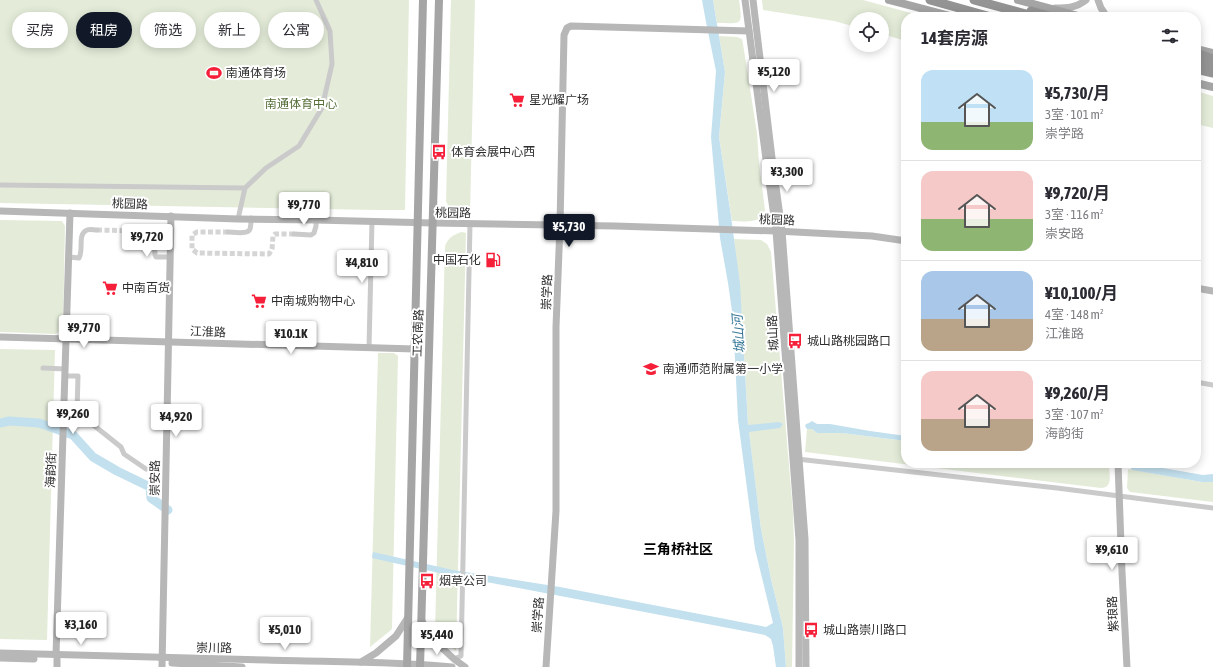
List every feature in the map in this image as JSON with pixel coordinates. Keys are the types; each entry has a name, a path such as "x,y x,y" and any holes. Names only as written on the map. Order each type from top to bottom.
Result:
{"highway":[{"path":"930,0 973,12"},
{"path":"974,0 1018,12"},
{"path":"989,0 1046,12"},
{"path":"1201,55 1213,59"},
{"path":"1201,61 1213,65"},
{"path":"1201,70 1213,73"},
{"path":"1201,76 1213,78"}],"main road":[{"name":"工农南路","path":"407,665 423,0"},
{"name":"工农南路","path":"420,666 439,0"},
{"path":"889,0 935,12"},
{"path":"1018,0 1048,12"},
{"path":"1201,50 1213,54"},
{"path":"1201,84 1213,87"}],"street":[{"path":"238,219 245,188 266,168 299,146 322,108 332,64 330,31 316,0"},
{"name":"城山路","path":"745,0 766,159 779,231"},
{"name":"城山路","path":"752,0 772,158 779,231 796,459 799,540 799,667"},
{"path":"1055,12 1080,5 1086,0"},
{"path":"1098,0 1104,12"},
{"name":"崇学路","path":"546,667 556,511 556,327 560,226 564,35 567,28 571,26 749,31"},
{"path":"0,184 245,188"},
{"name":"桃园路","path":"0,211 238,219 251,218 417,223 615,226 779,231 872,236 901,240"},
{"name":"海韵街","path":"57,661 70,214"},
{"name":"崇安路","path":"162,663 171,216"},
{"path":"228,232 248,232 250,230 251,218"},
{"path":"294,234 314,234 316,220"},
{"path":"369,348 372,221"},
{"path":"454,659 461,656 470,224"},
{"path":"69,258 79,258 81,255 83,233 87,230 97,230"},
{"path":"139,231 149,232 154,237 154,255 156,257 170,257"},
{"path":"1201,289 1213,291"},
{"name":"江淮路","path":"0,337 415,349"},
{"path":"43,368 78,376 78,412 121,447 124,454 146,468"},
{"path":"1201,383 1213,385"},
{"path":"796,459 1213,508"},
{"name":"城山路","path":"796,459 805,539 806,667"},
{"name":"紫琅路","path":"1118,468 1127,667"},
{"path":"361,662 376,653 396,636 407,619"},
{"path":"422,621 431,638 465,667"},
{"name":"崇川路","path":"0,654 57,661"},
{"name":"崇川路","path":"0,658 57,661 244,665 361,662 452,667"}],"green space":[{"name":"南通体育中心","path":"0,0 409,0 405,210 0,203"},
{"path":"451,0 475,0 470,215 455,212 450,208 446,201"},
{"path":"713,0 739,0 741,15 739,22 717,23"},
{"path":"762,0 863,0 907,12 901,12 901,40 889,36 889,12 849,12 849,25 834,21 763,10"},
{"path":"719,36 737,37 742,39 743,44 757,133 765,210 760,218 752,221 732,221 719,137 725,72"},
{"path":"1201,92 1213,96 1213,128 1201,125"},
{"path":"0,220 62,221 65,226 63,330 55,334 0,332"},
{"path":"462,232 466,233 456,651 435,631 445,246 452,237"},
{"path":"734,239 761,240 767,244 771,252 793,513 792,667 786,667 783,628 761,529 748,425 742,318"},
{"path":"0,349 55,350 47,640 0,639"},
{"path":"378,353 394,353 398,356 392,628 370,647"},
{"path":"807,429 812,429 817,433 842,433 901,440 901,464 805,452"},
{"path":"937,468 1109,468 1109,484 1105,488"},
{"path":"1128,469 1202,482 1213,482 1213,502 1130,492 1127,488"}],"water":[{"name":"城山河","path":"702,0 713,0 725,72 719,137 740,284 748,425 779,422 783,424 780,428 749,432 761,529 783,628 786,667 776,667 771,639 765,635 439,573 372,558 373,552 453,570 560,587 766,627 773,623 755,549 738,420 733,318 720,238 711,137 716,71"},
{"path":"812,421 817,424 830,424 901,435 901,440 842,433 817,433 812,429 807,429 805,426"},
{"path":"1131,468 1163,468 1203,475 1213,474 1213,482 1202,482 1132,470"}],"waterway":[{"path":"0,423 9,421 39,423 73,435 93,457 117,471 150,487 151,498 168,510"}],"tunnel":[{"path":"97,230 139,231"},
{"path":"228,232 197,232 192,235 192,249 197,253 269,254 272,249 273,236 275,234 294,234"}],"place":[{"name":"南通体育场","path":"214,73"},
{"name":"星光耀广场","path":"517,100"},
{"name":"体育会展中心西","path":"439,152"},
{"name":"中国石化","path":"493,260"},
{"name":"中南百货","path":"110,288"},
{"name":"中南城购物中心","path":"259,301"},
{"name":"城山路桃园路口","path":"795,341"},
{"name":"南通师范附属第一小学","path":"651,369"},
{"name":"烟草公司","path":"427,581"},
{"name":"城山路崇川路口","path":"811,630"}],"district":[{"name":"三角桥社区","path":"678,549"}]}
